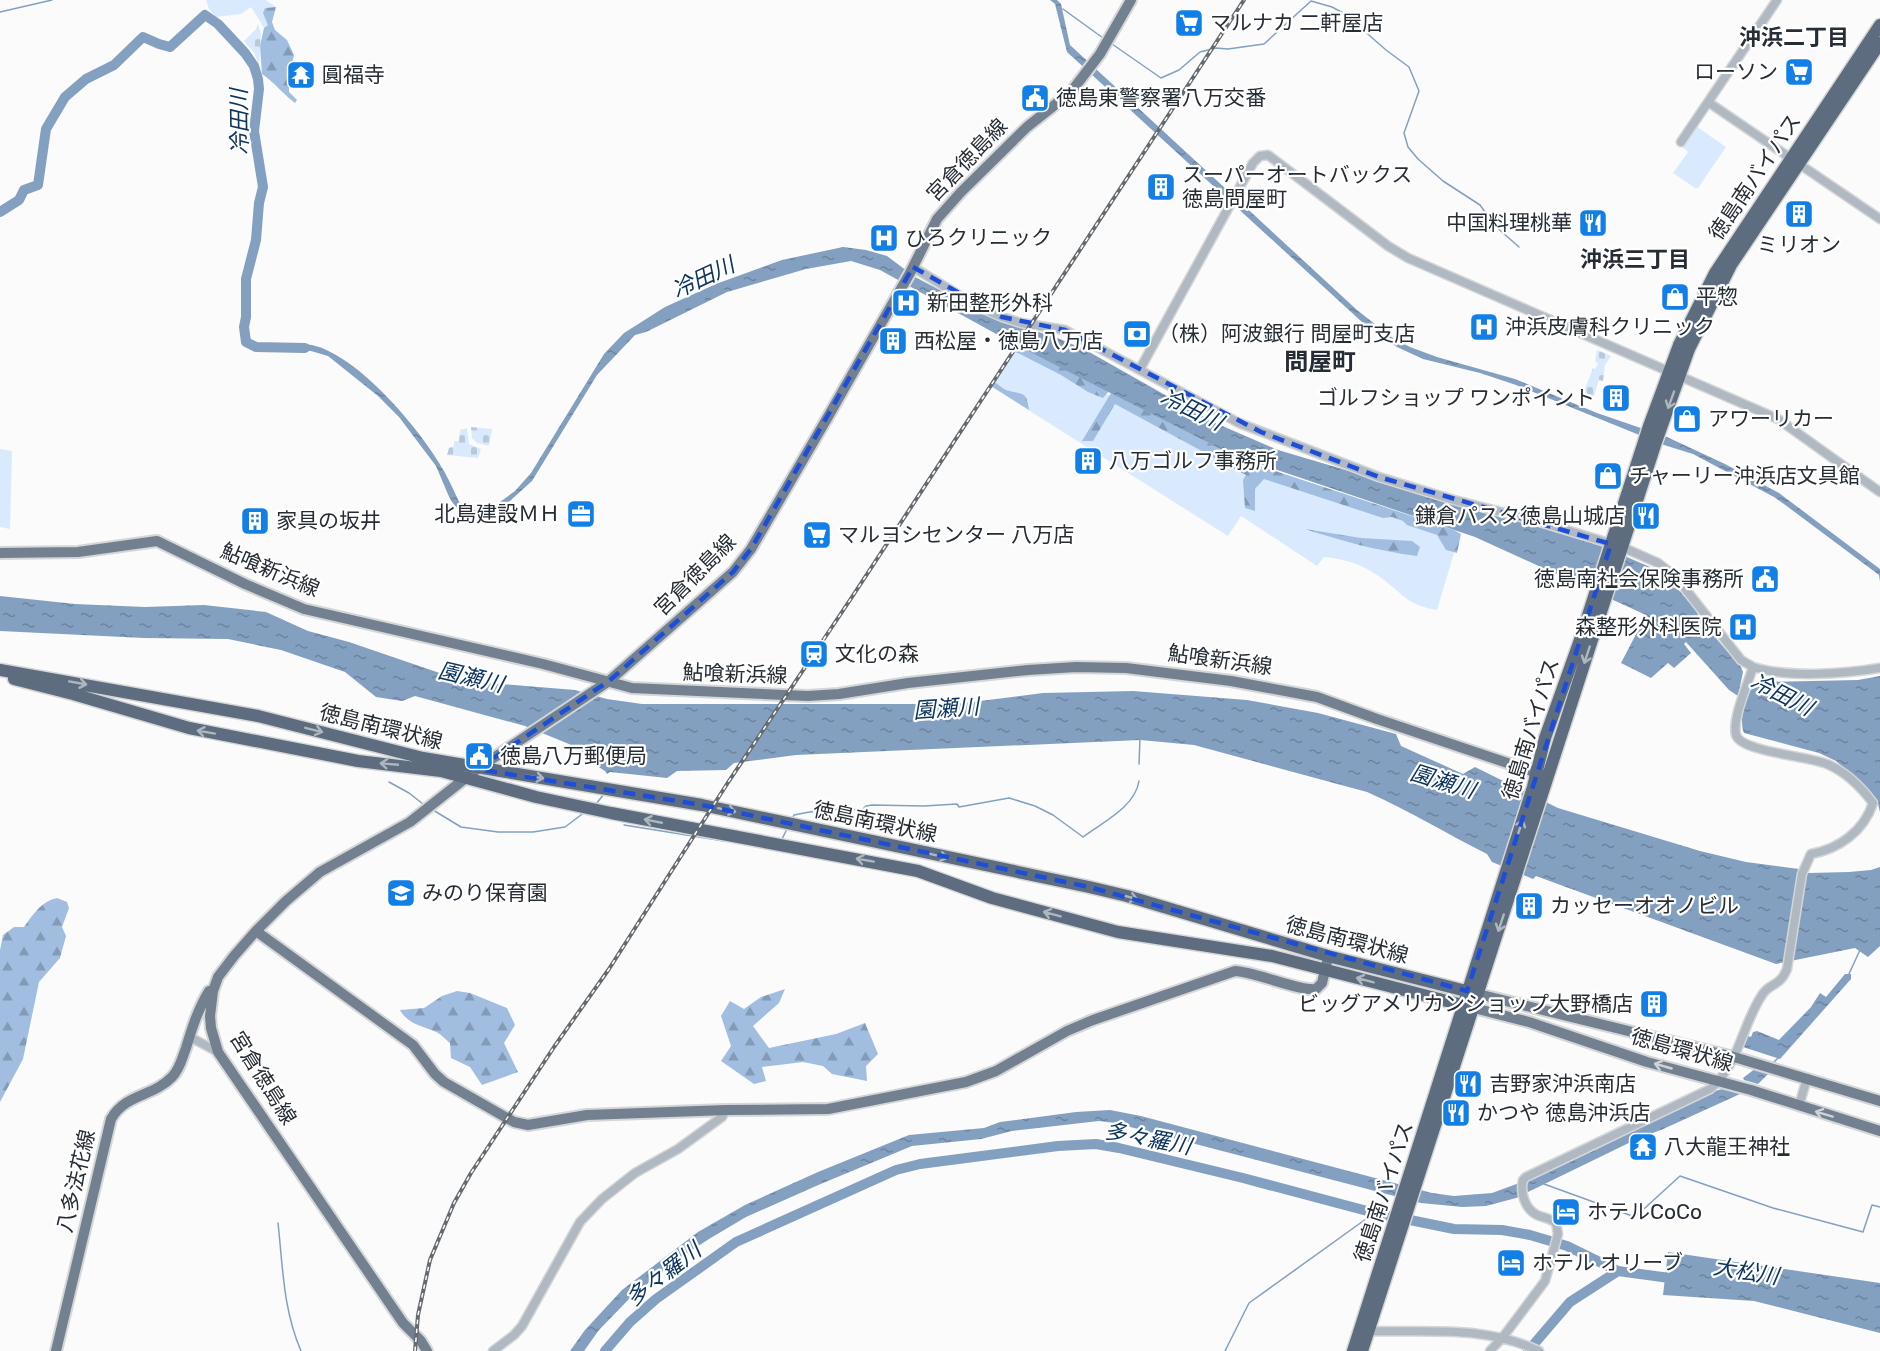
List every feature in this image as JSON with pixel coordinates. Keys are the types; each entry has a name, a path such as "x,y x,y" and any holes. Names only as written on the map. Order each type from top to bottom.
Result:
{"highway":[{"name":"徳島南バイパス","path":"1353,1351 1364,1331 1398,1229 1543,775 1545,738 1600,597 1674,373 1731,265 1880,25"},
{"name":"徳島南バイパス","path":"1795,161 1880,43"},
{"name":"徳島南環状線","path":"0,670 258,716 423,758 477,769 702,805 1089,887 1127,896 1328,956 1473,993"},
{"name":"徳島南環状線","path":"0,676 65,692 167,723 311,753 358,761 421,767 574,806 890,864 918,871 992,898 1118,932 1237,950 1468,1006"},
{"name":"徳島南バイパス","path":"1362,1351 1364,1331"}],"main road":[{"name":"宮倉徳島線","path":"427,1351 421,1341 403,1323 218,1052 210,1016 213,991 225,968 256,931 320,872 402,827 477,769 606,683 733,572 751,549 912,270 937,219 1027,127 1071,92 1094,62 1131,0"},
{"name":"鮎喰新浜線","path":"0,552 78,552 157,541 244,584 304,609 543,664 606,683 632,688 808,696 1028,670 1129,668 1232,681 1306,693 1543,775"},
{"path":"256,931 413,1045 444,1082 513,1122 528,1125 587,1115 836,1108 966,1082 996,1071 1067,1031 1093,1020 1235,971 1310,990 1316,989 1322,982 1328,956"},
{"name":"八多法花線","path":"56,1351 111,1119 122,1104 173,1077 197,1014 209,992 213,991"},
{"name":"徳島環状線","path":"1473,993 1734,1056 1880,1101"},
{"name":"徳島環状線","path":"1468,1006 1529,1022 1647,1062 1751,1090 1880,1131"}],"street":[{"path":"1681,142 1777,0"},
{"path":"1708,102 1880,219"},
{"path":"1140,369 1256,159 1264,155 1272,156 1388,246 1408,258 1778,419 1880,492"},
{"path":"912,270 973,304 1002,317 1021,323 1065,330 1239,423 1379,477 1454,500 1540,522 1658,563 1671,572 1741,660 1753,667 1767,672 1788,673 1852,672 1880,668"},
{"path":"1490,1351 1506,1338 1545,1281 1558,1234 1556,1223 1530,1210 1523,1198 1521,1184 1526,1177 1710,1089 1720,1081 1763,992 1781,982 1788,966 1805,863 1811,854 1841,844 1868,817 1873,803 1847,775 1828,764 1807,757 1759,749 1739,740 1736,734 1736,722 1753,667"},
{"path":"190,1037 218,1052"},
{"path":"1799,1106 1807,1078"},
{"path":"493,1351 522,1326 580,1222 592,1208 634,1173 678,1149 722,1117 726,1110"},
{"path":"1364,1331 1453,1331 1506,1338 1539,1351"}],"highlighted area":[{"path":"913,267 1002,317 1065,330 1261,432 1379,477 1611,544 1467,991 1089,887 702,805 477,769 609,681 733,572 751,549"}],"green space":[{"path":"206,0 266,0 276,7 265,8 269,25 264,28 251,7 241,14 216,17 209,9"},
{"path":"276,7 272,22 275,30 287,40 294,55 289,76 289,92 297,100 295,103 262,74 260,46 264,28 268,25 263,13 265,8"},
{"path":"258,24 261,34 259,64 254,53 244,41"},
{"path":"1696,126 1726,147 1698,188 1673,173 1688,152 1682,147"},
{"path":"1018,346 1109,391 1103,398 1088,392 1014,351"},
{"path":"1018,348 1239,463 1459,536 1437,610 1413,603 1377,575 1356,564 1324,557 1317,566 1241,516 1228,536 992,387"},
{"path":"1597,350 1611,356 1605,365 1603,381 1599,380 1593,399 1583,394 1593,368 1595,369 1598,364 1595,361"},
{"path":"994,382 1006,390 1023,394 1027,399 1029,410 991,386"},
{"path":"1111,393 1242,460 1454,530 1461,534 1457,553 1446,550 1437,535 1407,525 1403,521 1392,517 1383,518 1264,479 1255,489 1255,511 1245,508 1243,480 1246,475 1115,404 1093,441 1082,441"},
{"path":"471,427 492,429 489,446 477,443 472,438"},
{"path":"467,428 469,444 481,449 478,458 447,455 449,448 454,446 454,441 459,441 460,430"},
{"path":"0,449 12,451 10,529 0,527"},
{"path":"1305,529 1361,538 1412,541 1420,547 1417,556 1403,554 1360,545"},
{"path":"57,898 67,902 69,908 62,927 66,936 60,958 39,982 23,1059 0,1102 0,950 3,935 14,927 24,927 42,905"},
{"path":"785,989 779,1003 753,1026 769,1048 836,1034 865,1023 878,1054 866,1066 867,1081 832,1074 823,1066 803,1062 762,1067 766,1081 754,1084 721,1061 731,1046 721,1016 730,1001 744,1009 761,997"},
{"path":"457,991 470,993 507,1008 515,1025 504,1043 518,1072 482,1085 470,1067 451,1058 450,1043 436,1032 410,1021 400,1010 424,1008 442,996"}],"water":[{"path":"1050,0 1057,0 1061,4 1070,45 1357,310 1394,339 1437,357 1515,379 1597,413 1667,437 1725,464 1779,493 1880,569 1880,582 1879,575 1774,497 1693,454 1664,445 1516,385 1480,373 1423,359 1397,347 1362,322 1067,52 1055,4"},
{"path":"843,247 887,256 915,277 978,310 1084,349 1211,421 1278,450 1599,545 1664,573 1696,610 1700,620 1741,667 1743,672 1738,696 1729,690 1686,642 1684,644 1691,653 1674,668 1668,663 1651,678 1621,663 1646,615 1475,537 1260,464 1242,460 1018,346 880,270 851,261 806,269 727,292 646,332 635,335 597,375 532,481 501,509 476,516 463,512 455,506 436,466 399,417 378,396 328,356 296,350 289,345 312,345 330,352 349,363 368,379 405,416 421,436 444,471 460,504 477,511 493,507 515,491 531,473 604,354 624,333 665,307 716,284 782,260"},
{"name":"園瀬川","path":"0,596 75,604 145,607 204,605 266,612 308,631 349,642 463,681 575,690 607,699 642,704 956,704 1043,693 1133,691 1247,700 1318,713 1396,734 1401,746 1463,774 1475,767 1558,808 1700,851 1746,862 1799,869 1809,873 1849,872 1880,867 1880,946 1868,957 1855,948 1776,964 1536,876 1533,879 1492,862 1487,854 1367,792 1194,745 1140,740 796,755 734,763 726,770 677,771 667,778 610,772 607,774 569,744 525,726 415,696 402,701 376,697 345,672 281,650 228,639 144,638 0,631"},
{"path":"1880,676 1880,812 1878,804 1867,788 1836,761 1819,753 1744,733 1742,721 1744,706 1757,681 1858,680"},
{"path":"1845,974 1851,974 1851,979 1780,1059 1743,1047 1748,1036 1751,1037 1753,1032 1757,1031 1779,1040 1811,1007 1820,993 1826,997"},
{"path":"1756,1068 1770,1072 1758,1084 1744,1080 1743,1078"},
{"path":"1722,1089 1740,1094 1639,1138 1516,1198 1486,1206 1462,1207 1421,1203 1115,1123 1099,1121 1012,1131 981,1139 912,1146 746,1217 709,1239 674,1262 630,1298 599,1330 584,1351 570,1351 585,1330 622,1290 698,1232 745,1205 909,1135 984,1128 1000,1122 1110,1110 1141,1116 1432,1193 1454,1196 1492,1193 1533,1178 1597,1149 1708,1093"},
{"path":"1668,1252 1880,1283 1880,1333 1754,1301 1663,1295"}],"waterway":[{"path":"0,12 52,0"},
{"path":"1112,44 1161,78 1179,70 1200,52 1216,48 1228,49 1264,44 1311,1 1332,7 1345,14 1409,67 1419,91 1404,133 1408,147 1443,181 1480,205 1494,225 1519,247"},
{"path":"1063,9 1103,38"},
{"name":"冷田川","path":"0,212 19,200 24,190 38,185 46,129 65,97 86,79 114,65 143,37 170,47 205,15 218,24 245,53 254,66 258,79 254,131 263,187 259,203 256,240 246,279 244,327 246,342 256,347 305,348"},
{"path":"1139,764 1140,738"},
{"path":"792,819 794,815 802,813 837,809 862,810 872,805 957,804 959,807 1009,798 1035,806 1053,815 1083,837 1125,806 1131,799 1139,781"},
{"path":"389,782 423,804"},
{"path":"596,804 604,794"},
{"path":"433,810 461,827 498,832 533,832 565,827 585,812"},
{"path":"624,825 724,841"},
{"path":"781,841 787,829"},
{"path":"1848,976 1860,950"},
{"path":"1772,1064 1779,1057"},
{"name":"多々羅川","path":"605,1351 630,1322 656,1299 736,1242 896,1170 920,1164 1058,1146 1096,1144 1119,1148 1371,1212 1454,1229 1502,1230 1530,1235 1567,1246 1618,1271 1677,1279"},
{"path":"1544,1184 1635,1217 1680,1176 1773,1208 1863,1232 1872,1205 1880,1207"},
{"path":"1225,1351 1249,1303 1366,1219 1371,1212"},
{"path":"278,1223 287,1304 301,1351"},
{"name":"大松川","path":"1528,1351 1570,1302 1618,1271"}],"railway":[{"path":"415,1351 418,1315 430,1260 454,1203 471,1173 554,1047 609,969 727,784 1244,0"}],"place":[{"name":"マルナカ 二軒屋店","path":"1189,23"},
{"name":"ローソン","path":"1799,72"},
{"name":"圓福寺","path":"301,75"},
{"name":"徳島東警察署八万交番","path":"1035,98"},
{"name":"スーパーオートバックス 徳島問屋町","path":"1161,187"},
{"name":"ミリオン","path":"1799,214"},
{"name":"中国料理桃華","path":"1593,223"},
{"name":"ひろクリニック","path":"884,238"},
{"name":"平惣","path":"1675,297"},
{"name":"新田整形外科","path":"906,303"},
{"name":"沖浜皮膚科クリニック","path":"1484,327"},
{"name":"（株）阿波銀行 問屋町支店","path":"1137,334"},
{"name":"西松屋・徳島八万店","path":"893,341"},
{"name":"ゴルフショップ ワンポイント","path":"1616,398"},
{"name":"アワーリカー","path":"1687,419"},
{"name":"八万ゴルフ事務所","path":"1088,461"},
{"name":"チャーリー沖浜店文具館","path":"1608,476"},
{"name":"北島建設ＭＨ","path":"581,514"},
{"name":"鎌倉パスタ徳島山城店","path":"1646,516"},
{"name":"家具の坂井","path":"255,521"},
{"name":"マルヨシセンター 八万店","path":"817,535"},
{"name":"徳島南社会保険事務所","path":"1765,579"},
{"name":"森整形外科医院","path":"1743,627"},
{"name":"文化の森","path":"814,654"},
{"name":"徳島八万郵便局","path":"479,756"},
{"name":"みのり保育園","path":"401,893"},
{"name":"カッセーオオノビル","path":"1529,906"},
{"name":"ビッグアメリカンショップ大野橋店","path":"1654,1004"},
{"name":"吉野家沖浜南店","path":"1468,1084"},
{"name":"かつや 徳島沖浜店","path":"1456,1113"},
{"name":"八大龍王神社","path":"1643,1147"},
{"name":"ホテルCoCo","path":"1566,1212"},
{"name":"ホテル オリーブ","path":"1511,1263"}],"district":[{"name":"沖浜二丁目","path":"1794,37"},
{"name":"沖浜三丁目","path":"1635,259"},
{"name":"問屋町","path":"1320,362"}]}
